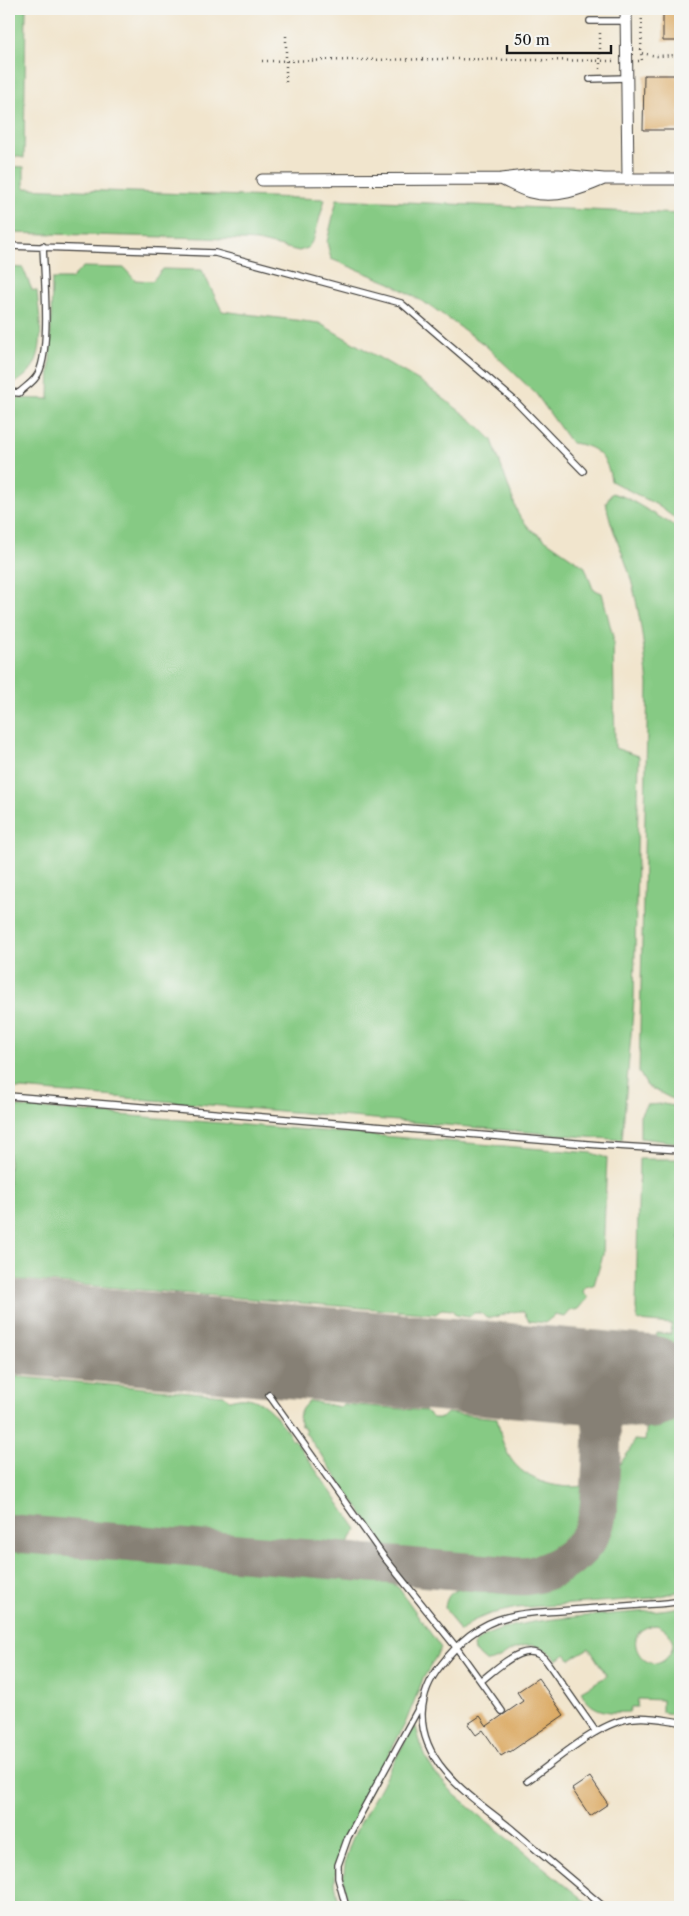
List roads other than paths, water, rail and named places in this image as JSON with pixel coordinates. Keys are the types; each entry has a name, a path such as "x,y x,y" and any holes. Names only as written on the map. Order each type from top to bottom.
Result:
{"street":[{"path":"626,9 628,179"},
{"path":"262,180 501,179 534,175 604,179 680,179"},
{"path":"501,179 529,192 545,193 572,191 604,179"}],"lane":[{"path":"590,21 626,21"},
{"path":"590,79 626,78"},
{"path":"9,246 216,253 401,303 514,400 583,471"},
{"path":"9,392 19,393 37,377 43,362 46,320 43,246"},
{"path":"9,1096 680,1150"},
{"path":"269,1395 384,1557 456,1647 502,1711"},
{"path":"604,1907 448,1775 426,1740 422,1722 423,1700 426,1687 456,1647 476,1629 488,1622 508,1616 536,1612 680,1601"},
{"path":"481,1681 514,1656 531,1651 538,1653 548,1662 596,1732"},
{"path":"346,1907 338,1878 338,1865 348,1837 423,1700"},
{"path":"527,1781 596,1732 613,1723 632,1718 653,1718 680,1722"}]}
